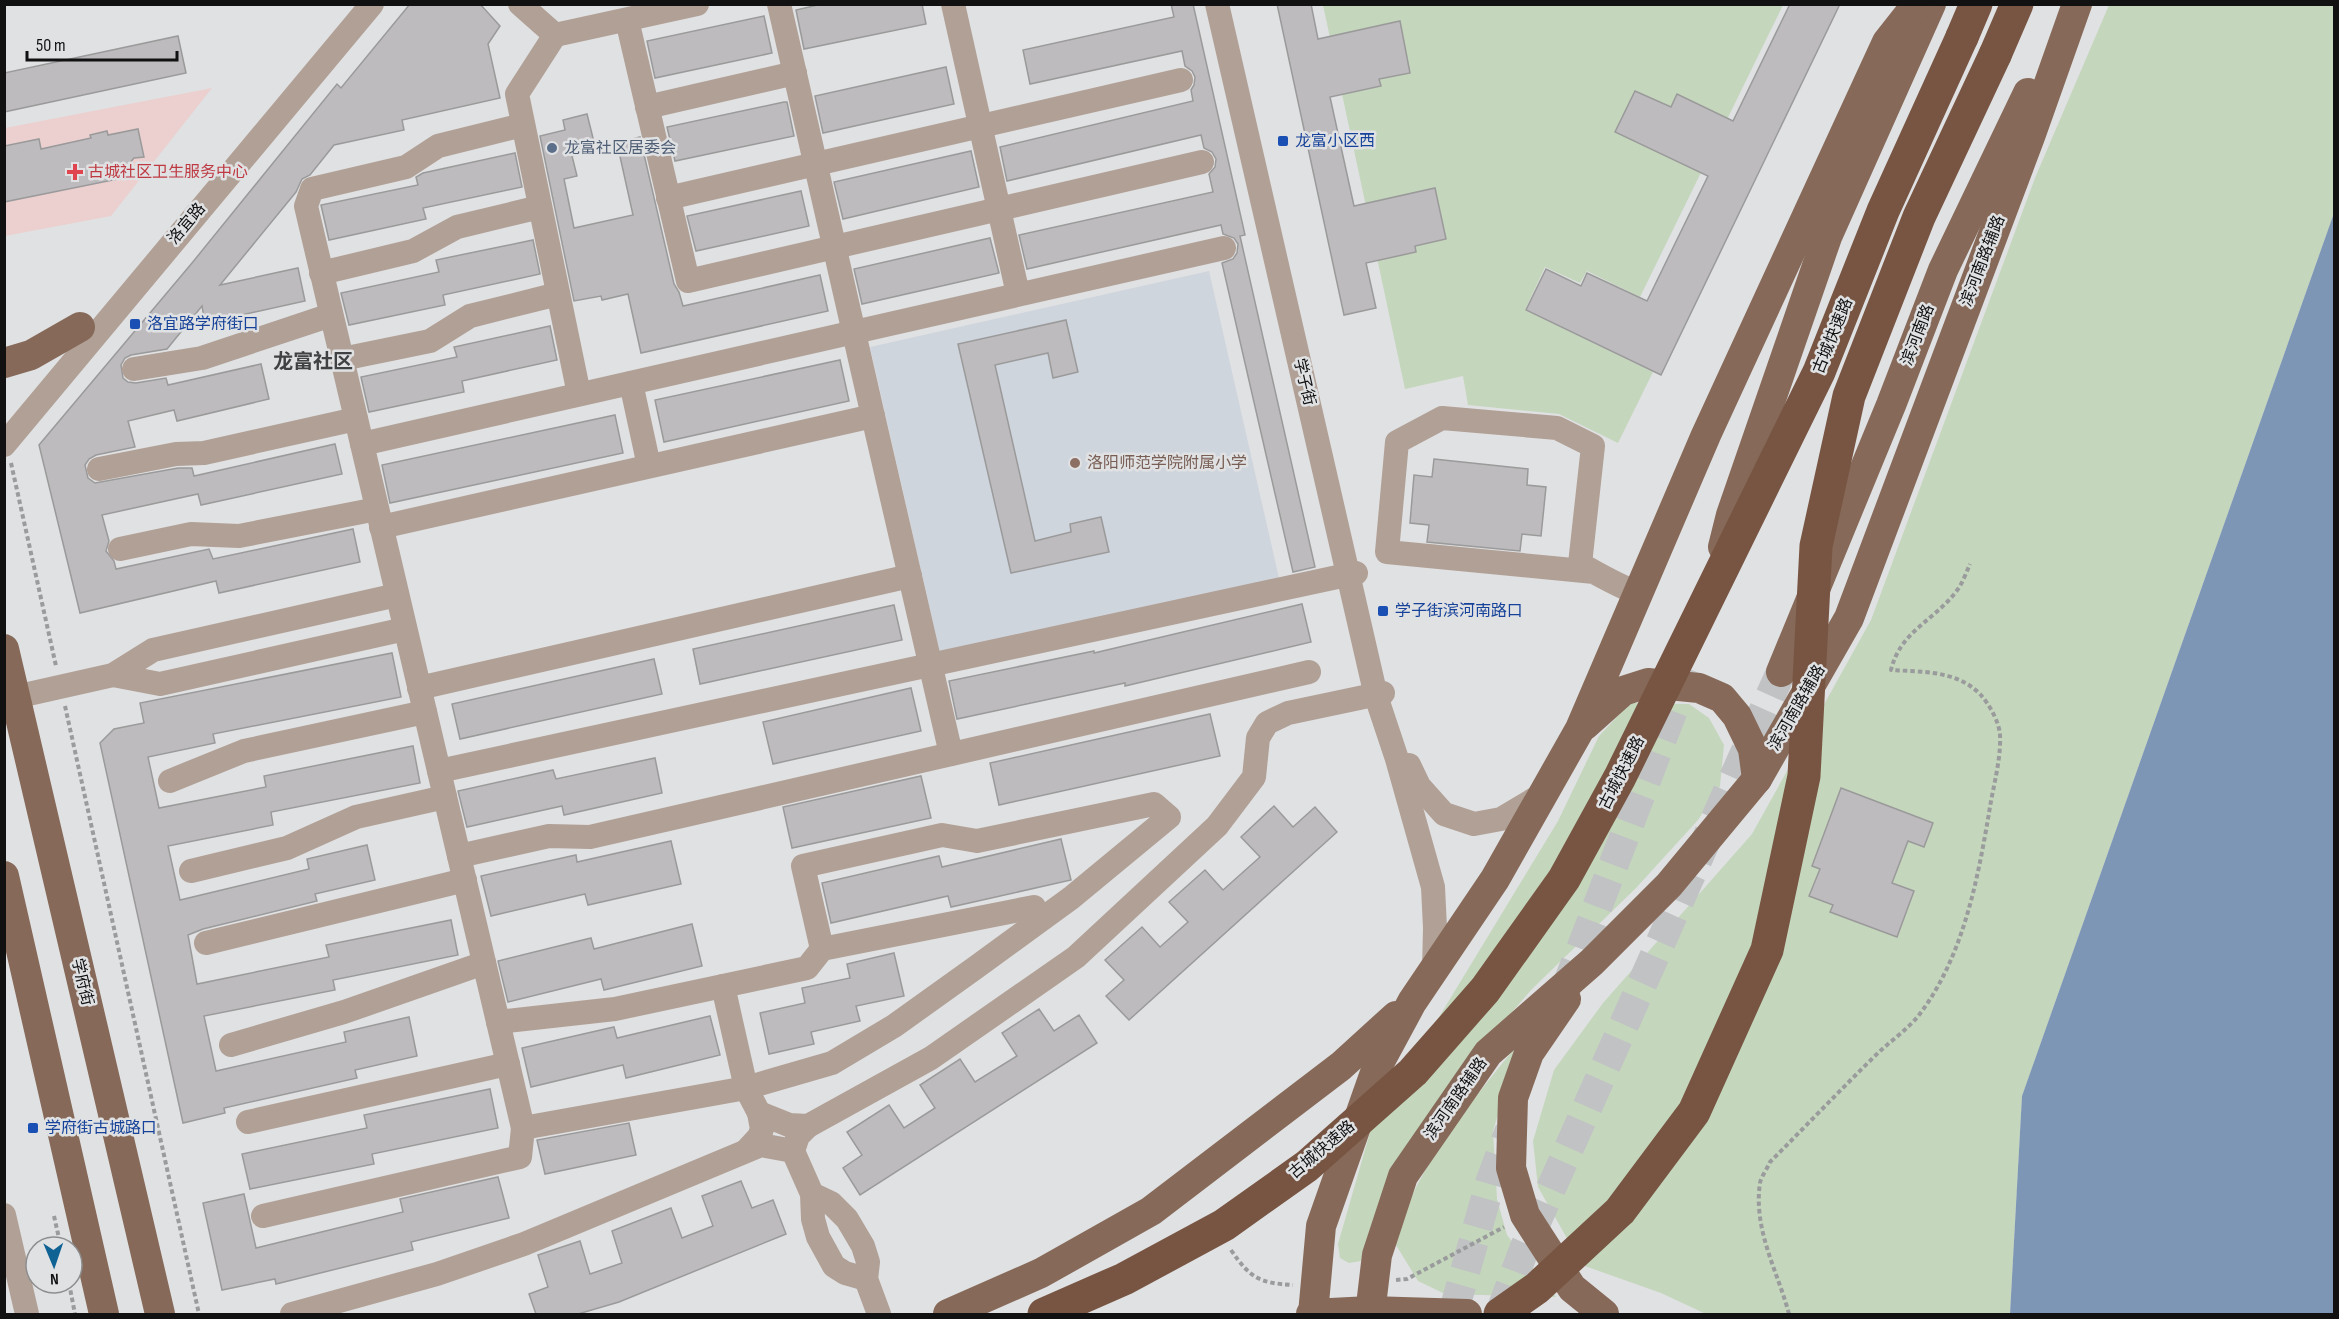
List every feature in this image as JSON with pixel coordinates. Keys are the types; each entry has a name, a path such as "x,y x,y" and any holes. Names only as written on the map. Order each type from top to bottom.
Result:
{"highway":[{"name":"古城快速路","path":"1044,1314 1124,1279 1224,1225 1307,1166 1413,1072 1485,990 1564,879 1620,777 1819,372 1882,211 1976,4"},
{"path":"1500,1314 1537,1288 1620,1210 1694,1112 1767,950 1804,776 1816,546 1849,396 1919,217 2017,4"}],"main road":[{"path":"1467,1314 1312,1314 1321,1226 1377,1067 1412,1002 1495,879 1580,729 1706,435 1887,42 1917,4"},
{"path":"1697,649 1731,515 1827,237 1931,4"},
{"name":"滨河南路","path":"1781,672 1891,405 1943,270 2070,4"},
{"name":"滨河南路辅路","path":"1370,1313 1377,1255 1403,1176 1488,1053 1592,962 1669,885 1757,779 1849,618 2031,134 2077,4"},
{"path":"4,363 31,355 80,327"},
{"name":"学府街","path":"4,649 160,1314"},
{"path":"1580,729 1623,691 1648,683 1699,688 1722,698 1737,716 1753,749 1757,779"},
{"path":"4,876 104,1314"},
{"path":"1592,962 1529,1053 1513,1098 1511,1168 1525,1215 1572,1288 1604,1314"},
{"path":"948,1314 1041,1273 1151,1211 1341,1066 1412,1002"}],"street":[{"name":"洛宜路","path":"4,419 351,4"},
{"name":"洛宜路","path":"6,444 372,4"},
{"path":"520,4 555,35"},
{"path":"579,394 517,94 555,35 698,4"},
{"path":"779,4 951,754"},
{"path":"953,4 1018,294"},
{"name":"学子街","path":"1217,4 1380,694 1401,758"},
{"name":"学子街","path":"1226,4 1352,575"},
{"path":"627,20 688,281 1202,162"},
{"path":"647,107 795,73"},
{"path":"668,198 1181,80"},
{"path":"263,1216 520,1157 523,1128 306,206 312,189 406,167 438,146 523,125"},
{"path":"321,273 413,251 457,227 540,207"},
{"path":"362,444 1224,248"},
{"path":"342,359 430,340 470,316 558,294"},
{"path":"134,369 202,358 331,315"},
{"path":"631,383 650,466"},
{"path":"120,549 191,534 239,536 379,518 650,466 873,416"},
{"path":"1594,572 1387,552 1397,442 1442,418 1557,428 1593,446 1580,564 1594,572 1608,582 1637,593"},
{"path":"99,469 176,454 204,453 356,419"},
{"path":"439,771 1352,575"},
{"path":"419,688 910,576"},
{"path":"15,697 113,675 153,650 397,595"},
{"path":"113,675 160,684 405,629"},
{"path":"459,856 549,836 590,837 1309,672"},
{"path":"866,1279 845,1273 834,1266 818,1236 813,1219 812,1194 793,1151 798,1136 808,1126 931,1058 1076,957 1217,826 1254,777 1258,738 1267,723 1288,713 1380,694"},
{"path":"170,781 244,751 425,712"},
{"path":"1401,758 1419,786 1444,814 1474,824 1501,819 1543,794"},
{"path":"1401,758 1433,887 1434,971"},
{"path":"191,871 287,848 356,817 445,797"},
{"path":"523,1128 746,1088 832,1063 894,1026 1071,898 1169,818 1154,804 977,841 942,835 803,866 822,949"},
{"path":"206,943 465,880"},
{"path":"498,1022 615,1009 807,968 822,949 1034,907"},
{"path":"231,1045 344,1012 484,963"},
{"path":"723,986 746,1088 759,1113 762,1129 759,1137 747,1150"},
{"path":"248,1122 508,1065"},
{"path":"759,1113 789,1125 808,1126"},
{"path":"292,1314 437,1274 524,1244 761,1145 793,1151"},
{"path":"812,1194 831,1203 847,1220 863,1246 868,1262 866,1279 879,1314"},
{"path":"4,1215 27,1314"}],"path":[{"path":"6,444 200,1314"},
{"path":"1789,1314 1771,1263 1760,1216 1760,1182 1770,1162 1879,1052 1918,1017 1940,984 1960,933 1979,873 1999,758 2000,732 1993,714 1980,695 1961,679 1935,673 1891,670 1895,653 1956,592 1970,564"},
{"path":"71,1295 75,1314"}],"shaded area":[{"name":"古城社区卫生服务中心","path":"212,88 111,216 5,236 5,128"},
{"name":"洛阳师范学院附属小学","path":"1209,271 1279,578 940,654 870,347"}],"green space":[{"path":"1323,5 1783,5 1640,297 1587,271 1580,283 1545,267 1525,310 1653,372 1618,443 1559,414 1468,405 1463,376 1405,389"},
{"path":"2109,5 2334,5 2334,213 2022,1096 2010,1314 1706,1314 1661,1293 1582,1265 1538,1187 1533,1141 1554,1070 1603,1003 1752,834 1871,620 2035,178"},
{"path":"1630,703 1689,704 1709,718 1724,745 1720,786 1698,820 1636,888 1532,989 1455,1078 1402,1153 1369,1231 1361,1261 1349,1263 1340,1258 1338,1244 1371,1129 1558,821 1599,736"},
{"path":"1526,1034 1511,1071 1493,1131 1497,1199 1507,1235 1556,1297 1445,1294 1418,1281 1396,1245 1405,1214 1423,1174 1450,1132"}],"water":[{"path":"2334,213 2334,1314 2010,1314 2022,1096"}],"building":[{"path":"410,4 480,4 500,26 488,44 500,98 402,120 404,130 334,145 310,175 302,179 296,192 220,285 298,268 305,301 205,323 202,306 167,349 131,355 125,358 121,365 123,378 128,382 136,383 166,378 168,385 261,364 269,399 177,421 174,410 128,421 135,447 96,455 85,465 88,478 95,483 178,468 192,468 194,476 335,444 342,474 201,505 198,494 102,515 109,541 106,551 114,561 116,569 209,549 213,559 353,529 360,562 219,593 216,581 80,613 39,445 192,263 337,84 341,88"},
{"path":"822,4 922,4 926,24 804,49 796,10"},
{"path":"1171,4 1193,4 1245,235 1240,236 1315,567 1293,572 1222,263 1233,259 1237,253 1238,244 1234,238 1223,234 1221,225 1027,269 1019,235 1213,192 1209,174 1215,167 1216,159 1212,152 1204,148 1201,135 1007,181 1000,147 1193,101 1191,90 1195,77 1192,71 1185,66 1182,51 1030,84 1023,50 1174,17"},
{"path":"1277,4 1311,4 1318,39 1400,21 1410,73 1379,79 1381,86 1330,97 1354,206 1435,188 1446,239 1415,246 1416,252 1366,263 1376,308 1344,315"},
{"path":"1790,4 1840,4 1661,375 1526,310 1546,269 1581,286 1587,273 1647,301 1708,176 1615,132 1635,91 1671,107 1677,94 1733,121"},
{"path":"764,16 772,53 655,78 647,41"},
{"path":"178,36 186,73 4,112 4,73"},
{"path":"946,67 954,104 823,133 815,96"},
{"path":"787,102 794,136 675,161 667,127"},
{"path":"587,114 596,150 572,156 577,176 564,179 574,228 633,215 617,143 640,137 674,284 683,306 820,275 828,311 641,353 628,294 602,300 601,296 574,301 540,136 565,130 563,120"},
{"path":"138,129 144,157 134,158 122,172 123,178 4,202 4,146 39,139 41,149 91,138 90,135 107,131 108,135"},
{"path":"971,151 979,187 843,219 834,182"},
{"path":"515,153 522,187 423,208 426,219 329,240 321,205 418,185 416,177 423,173"},
{"path":"801,191 809,226 696,251 687,216"},
{"path":"990,238 999,273 862,304 854,269"},
{"path":"533,240 540,274 443,295 445,305 349,325 341,293 439,272 436,260"},
{"path":"1066,320 1078,372 1053,378 1048,353 995,365 1035,541 1071,532 1070,524 1101,517 1109,552 1011,573 958,344"},
{"path":"550,326 557,360 462,381 464,392 369,412 361,377 457,357 454,347"},
{"path":"840,360 849,401 664,442 655,400"},
{"path":"615,415 623,453 390,503 382,465"},
{"path":"1434,459 1528,469 1527,485 1546,487 1541,536 1522,534 1520,551 1427,542 1429,525 1410,523 1414,475 1432,477"},
{"path":"1302,604 1311,642 1125,686 1125,683 957,719 949,681 1094,651 1094,653"},
{"path":"894,605 902,640 700,684 693,649"},
{"path":"392,653 401,697 213,734 215,743 148,757 159,808 266,787 264,776 413,746 420,783 271,812 273,825 168,846 180,900 309,869 307,859 367,845 375,880 315,894 317,901 203,929 188,935 197,984 329,957 326,945 451,920 458,955 333,980 335,990 204,1016 216,1071 346,1042 344,1032 409,1017 417,1056 355,1070 357,1078 224,1108 225,1113 183,1123 100,743 114,729 144,723 140,703"},
{"path":"654,659 662,694 460,739 452,704"},
{"path":"911,688 921,731 773,764 763,722"},
{"path":"1210,714 1220,756 999,805 990,763"},
{"path":"655,758 662,793 564,815 562,806 467,827 458,791 553,770 556,779"},
{"path":"921,776 931,818 792,848 783,807"},
{"path":"1841,788 1933,823 1924,847 1908,841 1892,883 1914,891 1897,937 1830,912 1833,905 1809,896 1820,869 1812,866"},
{"path":"1274,806 1293,827 1315,807 1337,832 1129,1020 1106,996 1124,980 1105,960 1142,927 1160,947 1188,922 1169,902 1205,870 1223,890 1260,857 1241,837"},
{"path":"1061,839 1071,880 951,907 948,896 831,923 822,883 939,856 942,867"},
{"path":"671,841 681,884 588,905 585,894 491,916 481,876 576,855 577,862"},
{"path":"692,924 702,966 604,990 601,979 508,1002 498,961 591,938 594,949"},
{"path":"894,953 904,996 856,1006 860,1021 811,1032 814,1044 769,1054 760,1013 805,1003 802,988 850,978 847,964"},
{"path":"1039,1009 1054,1031 1079,1015 1097,1043 860,1195 843,1168 862,1155 847,1132 889,1105 904,1128 935,1108 920,1085 960,1059 975,1082 1017,1056 1002,1033"},
{"path":"710,1016 720,1055 626,1078 623,1065 531,1087 522,1048 614,1027 617,1038"},
{"path":"490,1089 498,1128 372,1154 374,1164 250,1189 242,1154 367,1128 364,1115"},
{"path":"629,1123 636,1155 545,1174 537,1140"},
{"path":"498,1177 509,1218 411,1242 413,1250 276,1284 275,1279 222,1290 203,1203 244,1194 256,1248 403,1212 400,1199"},
{"path":"741,1181 752,1208 773,1200 786,1234 619,1302 578,1314 536,1314 529,1294 548,1287 538,1255 580,1241 590,1274 622,1263 612,1231 671,1208 682,1238 713,1226 702,1196"}],"tunnel":[{"path":"1565,991 1691,663"},
{"path":"1500,1314 1525,1247 1781,672"},
{"path":"1453,1314 1491,1180 1510,1130"}],"place":[{"name":"龙富小区西","path":"1283,141"},
{"name":"龙富社区居委会","path":"552,148"},
{"name":"古城社区卫生服务中心","path":"75,172"},
{"name":"洛宜路学府街口","path":"135,324"},
{"name":"洛阳师范学院附属小学","path":"1075,463"},
{"name":"学子街滨河南路口","path":"1383,611"},
{"name":"学府街古城路口","path":"33,1128"}],"district":[{"name":"龙富社区","path":"313,362"}]}
